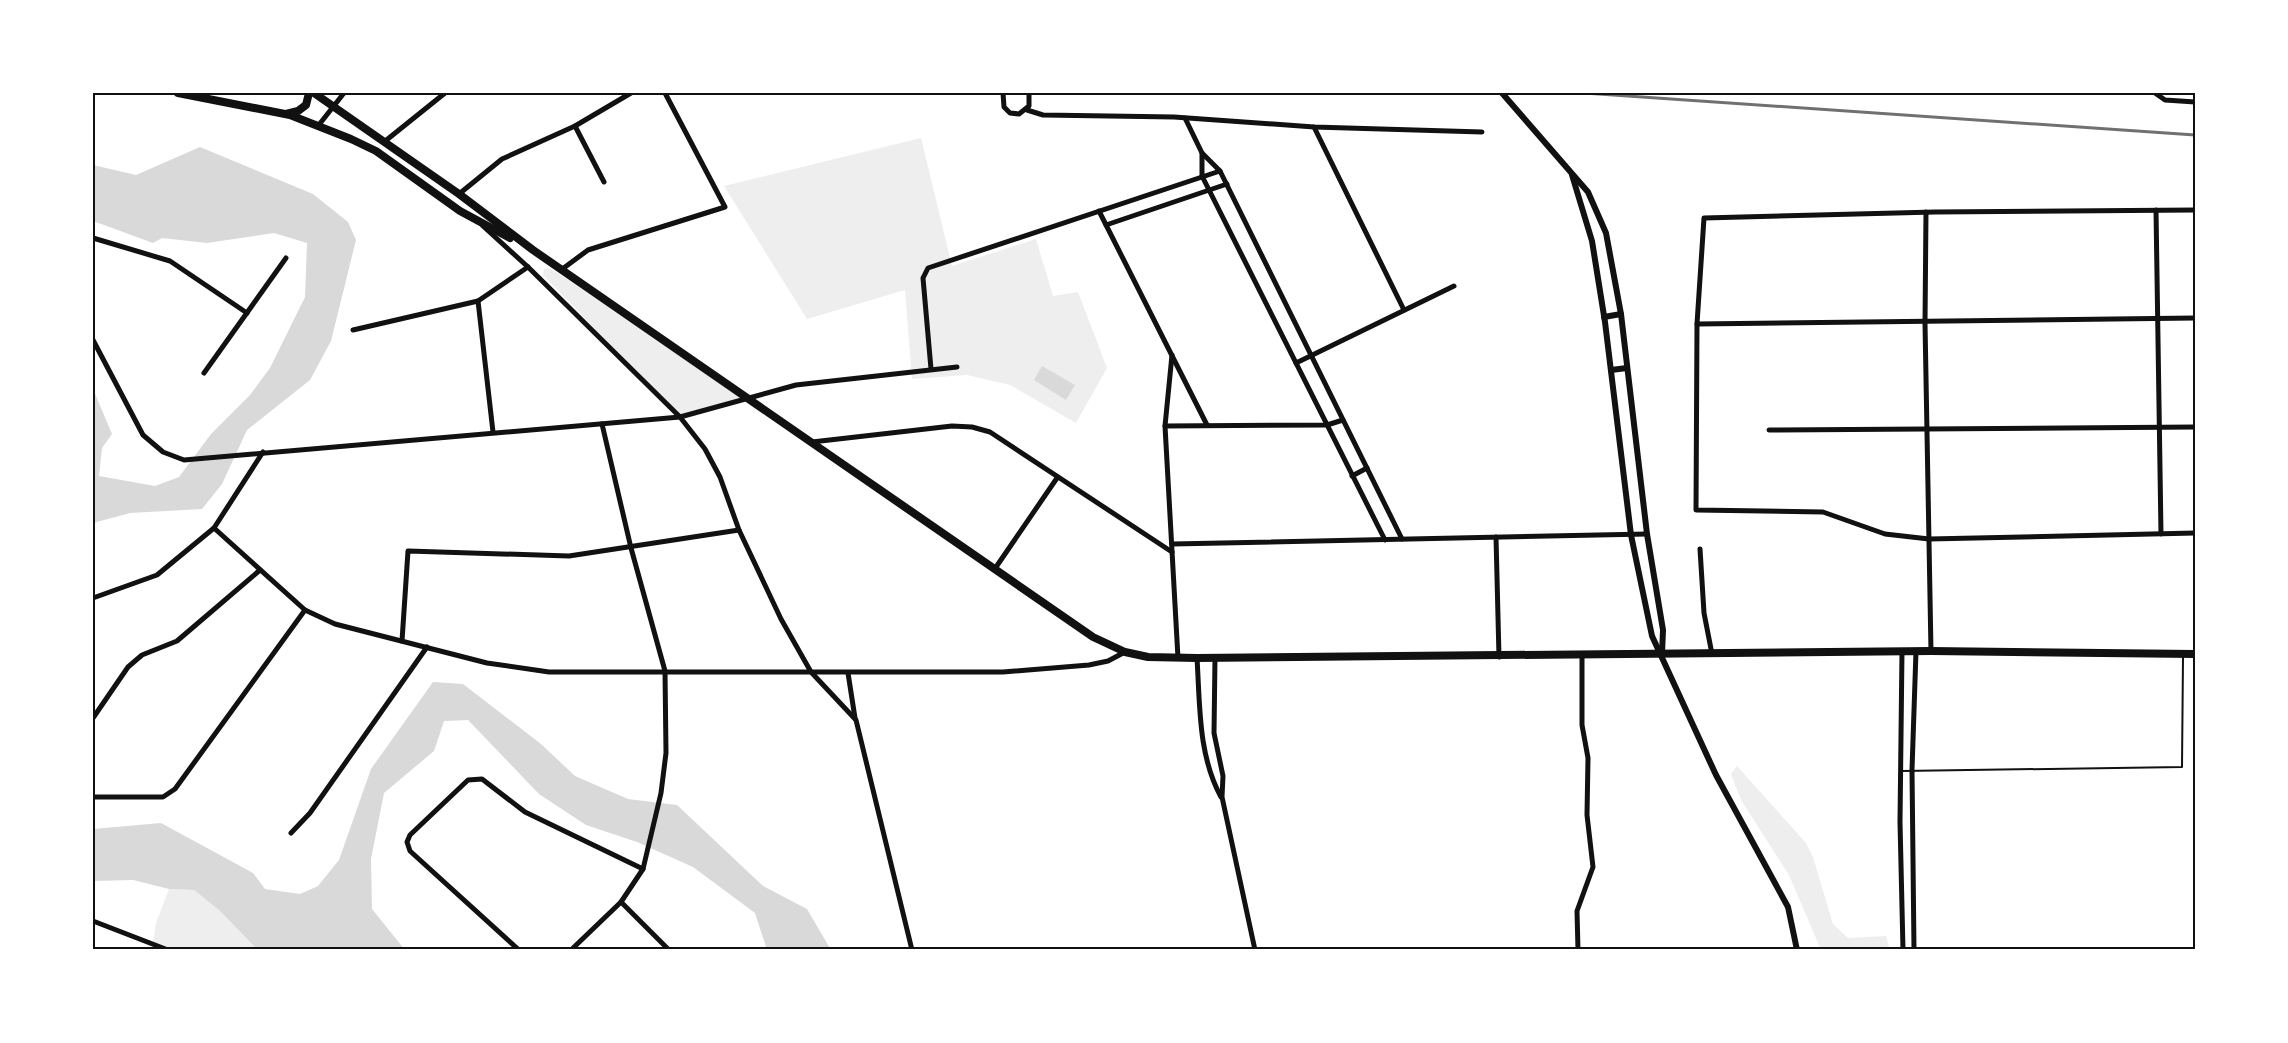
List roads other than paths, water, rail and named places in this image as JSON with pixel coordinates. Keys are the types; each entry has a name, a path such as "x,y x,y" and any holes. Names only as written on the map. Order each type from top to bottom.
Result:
{"main road":[{"path":"178,93 285,114 376,151 448,204 533,250"},
{"path":"285,114 298,111 306,105 309,93"},
{"path":"314,93 459,194 561,270 994,570 1093,636 1125,652 1148,657 1178,658 1499,657 1902,651 2195,654"}],"street":[{"path":"318,126 344,93"},
{"path":"384,142 445,93"},
{"path":"459,194 502,159 575,126 631,93"},
{"path":"561,270 588,250 725,207 665,93"},
{"path":"1003,93 1002,103 1006,111 1019,114 1027,110 1031,102 1029,93"},
{"path":"1502,93 1588,192 1606,233 1621,314 1647,534 1663,630 1662,655"},
{"path":"2155,93 2165,100 2195,102"},
{"path":"1027,110 1043,115 1185,118 1314,127 1482,132"},
{"path":"1185,118 1202,153 1220,171 1227,184 1402,539"},
{"path":"575,126 604,182"},
{"path":"1314,127 1404,310"},
{"path":"1202,153 1202,176 1385,540"},
{"path":"931,369 924,273 928,268 1220,171"},
{"path":"1572,175 1592,241 1604,317 1631,535 1652,636 1662,655 1667,674 1716,775 1788,907 1797,950"},
{"path":"1106,225 1227,184"},
{"path":"2156,210 2161,534"},
{"path":"2195,210 1926,212 1704,218 1697,324 1696,510 1823,512 1885,534 1929,539 2195,533"},
{"path":"1099,211 1207,425"},
{"path":"1926,212 1925,323 1931,651"},
{"path":"476,220 528,267 680,417 705,449 720,477 739,530 781,619 811,672 856,720"},
{"path":"93,238 176,265 247,313"},
{"path":"204,373 286,258"},
{"path":"353,330 478,301 528,267"},
{"path":"1296,363 1454,286"},
{"path":"478,301 493,432"},
{"path":"1604,317 1621,314"},
{"path":"1697,324 2195,318"},
{"path":"93,340 143,435 163,452 183,460 680,417 796,385 957,367"},
{"path":"1172,355 1165,426 1178,658"},
{"path":"1611,370 1628,369"},
{"path":"1165,426 1327,425 1343,420"},
{"path":"571,950 621,902 644,869 661,794 666,753 665,671 631,548 602,424"},
{"path":"812,442 952,426 972,427 990,432 1172,552"},
{"path":"1769,430 1928,431 2195,427"},
{"path":"93,598 157,575 214,528 264,452"},
{"path":"1352,476 1366,468"},
{"path":"994,570 1057,478"},
{"path":"214,528 305,610 335,624 487,663 549,672 1003,672 1089,665 1108,661 1125,652"},
{"path":"402,641 408,551 569,556 739,530"},
{"path":"1172,544 1647,534"},
{"path":"1496,537 1499,657"},
{"path":"1700,549 1704,613 1712,654"},
{"path":"93,718 128,667 142,655 177,642 260,570"},
{"path":"93,797 163,797 175,789 305,610"},
{"path":"291,833 310,813 427,647"},
{"path":"1902,651 1900,771 1903,950"},
{"path":"1914,950 1912,770 1916,651"},
{"path":"1578,950 1577,911 1593,867 1587,814 1588,758 1582,725 1582,655"},
{"path":"1197,658 1202,736 1211,779 1222,797"},
{"path":"1215,658 1214,733 1223,776 1222,797 1255,950"},
{"path":"848,673 856,720 912,950"},
{"path":"519,950 410,851 406,842 410,835 468,780 482,779 525,812 644,869"},
{"path":"621,902 669,950"},
{"path":"93,921 168,950"}],"lane":[{"path":"1900,771 2182,767 2183,654"}],"railway":[{"path":"1584,93 2195,135"}]}
